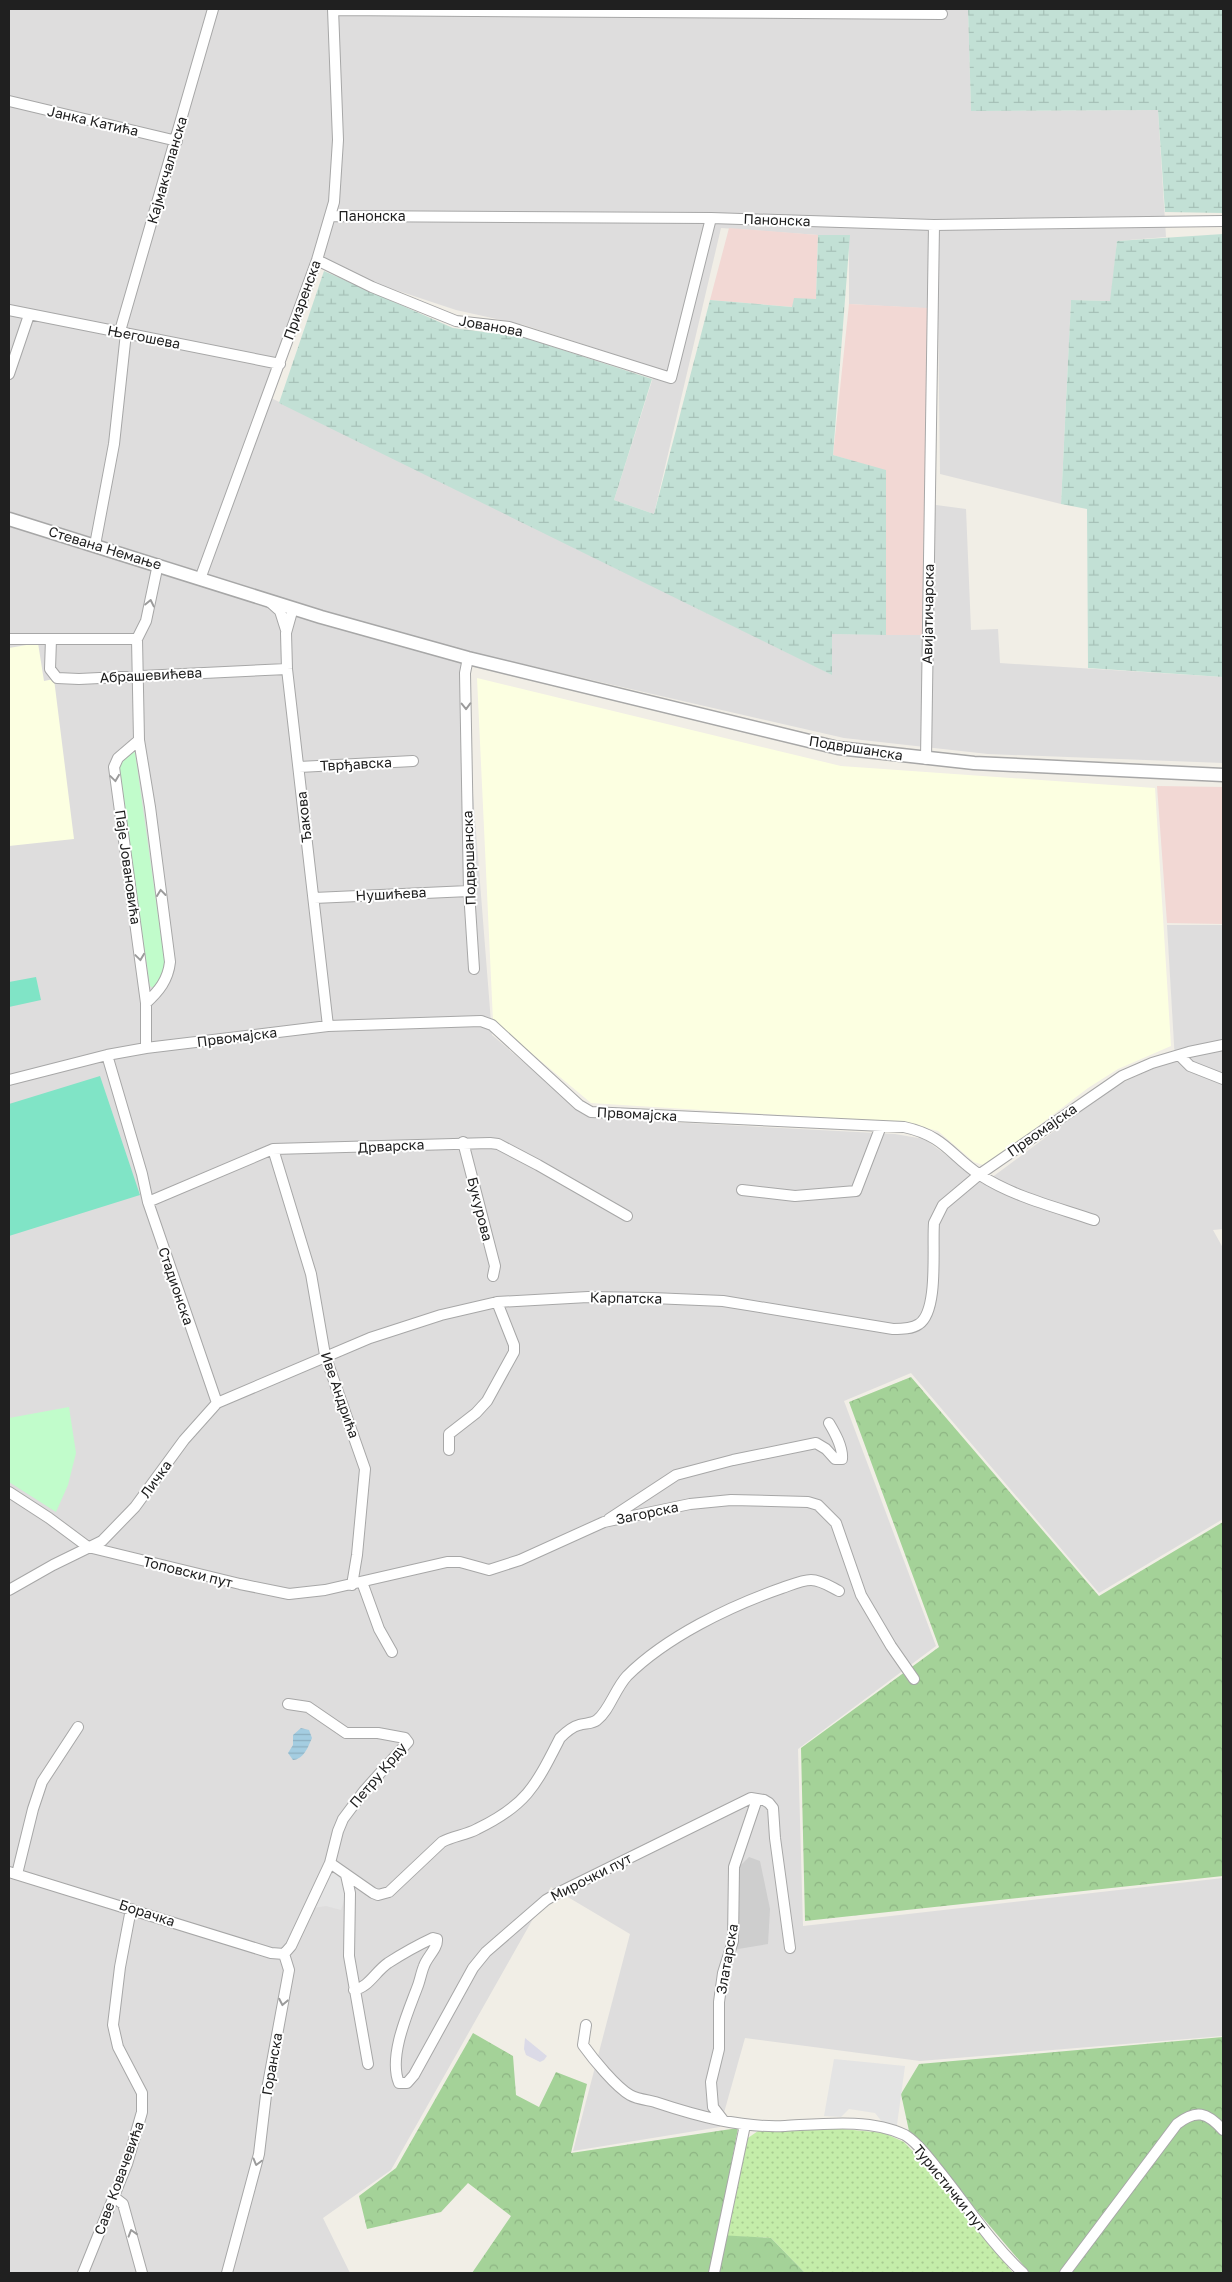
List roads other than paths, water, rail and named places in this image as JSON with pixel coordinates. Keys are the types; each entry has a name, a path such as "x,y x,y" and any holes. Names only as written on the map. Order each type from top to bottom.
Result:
{"street":[{"name":"Кајмакчаланска","path":"95,545 114,444 123,332 213,9"},
{"path":"334,9 942,14"},
{"name":"Призренска","path":"200,579 280,364 331,216 338,164 334,9"},
{"name":"Јанка Катића","path":"9,101 176,141"},
{"name":"Панонска","path":"331,216 711,218 934,226 1223,221"},
{"name":"Јованова","path":"317,260 372,287 456,320 509,327 671,378 711,218"},
{"name":"Авијатичарска","path":"926,759 934,226"},
{"name":"Његошева","path":"9,310 280,364"},
{"path":"9,374 29,315"},
{"name":"Стевана Немање","path":"9,519 158,564 200,579"},
{"name":"Паје Јовановића","path":"146,1003 162,986 169,971 170,962 150,807 139,740 137,676 137,639 146,621 158,564"},
{"name":"Подвршанска","path":"200,579 293,608 468,658 838,748 926,759 1223,775"},
{"path":"268,600 280,611 286,633"},
{"name":"Ђакова","path":"293,608 286,633 287,669 328,1026"},
{"name":"Абрашевићева","path":"51,638 50,669 57,678 79,679 287,669"},
{"path":"9,639 137,639"},
{"name":"Подвршанска","path":"468,658 466,673 469,891 474,969"},
{"name":"Паје Јовановића","path":"139,740 118,758 114,767 146,1003 146,1048"},
{"name":"Тврђавска","path":"299,767 413,761"},
{"name":"Нушићева","path":"314,898 469,891"},
{"name":"Првомајска","path":"9,1080 106,1055 146,1048 328,1026 481,1021 489,1023 579,1105 591,1112 904,1127 928,1134 945,1144 980,1174 1122,1076 1179,1054 1223,1045"},
{"path":"1179,1054 1190,1066 1223,1079"},
{"name":"Стадионска","path":"106,1055 142,1174 148,1202 217,1402"},
{"path":"742,1190 795,1196 856,1191 881,1126"},
{"name":"Дрварска","path":"148,1202 272,1149 294,1147 356,1148 463,1142 498,1144 627,1216"},
{"name":"Букурова","path":"463,1142 495,1266 494,1276"},
{"name":"Иве Андрића","path":"272,1149 311,1274 325,1355 365,1469 357,1555 352,1585"},
{"path":"980,1174 1016,1193 1094,1220"},
{"name":"Карпатска","path":"325,1355 399,1328 497,1302 588,1297 723,1302 898,1329 920,1324 927,1314 932,1296 933,1234 936,1216 943,1206 980,1174"},
{"path":"450,1450 449,1434 476,1413 487,1400 514,1352 514,1345 497,1302"},
{"path":"217,1402 325,1355"},
{"name":"Личка","path":"9,1590 102,1541 135,1508 184,1440 217,1402"},
{"path":"604,1522 676,1475 733,1460 816,1443 826,1449 834,1459 842,1459 843,1454 829,1423"},
{"path":"9,1492 49,1518 88,1547"},
{"name":"Загорска","path":"289,1594 302,1594 352,1585 447,1562 460,1562 489,1570 520,1560 604,1522 648,1512 712,1501 799,1500 818,1505 836,1523 861,1595 891,1646 914,1679"},
{"name":"Топовски пут","path":"88,1547 289,1594"},
{"path":"284,1954 290,1946 330,1862 373,1894 389,1892 442,1842 448,1838 467,1834 512,1809 535,1786 560,1738 577,1725 593,1723 599,1719 614,1692 629,1674 655,1654 718,1614 755,1597 806,1580 820,1581 839,1591"},
{"path":"362,1582 379,1629 392,1652"},
{"name":"Петру Крду","path":"288,1704 308,1707 346,1733 391,1735 408,1740 404,1748 350,1808 338,1831 330,1862"},
{"path":"13,1873 42,1782 78,1728"},
{"name":"Мирочки пут","path":"354,1990 364,1987 386,1964 415,1947 435,1937 438,1941 424,1965 401,2030 396,2069 399,2083 408,2083 480,1958 546,1900 737,1804 751,1798 757,1798"},
{"path":"757,1798 770,1803 773,1808 775,1838 790,1948"},
{"name":"Златарска","path":"723,2120 713,2107 711,2082 719,2049 719,2002 723,1973 733,1941 734,1867 757,1798"},
{"name":"Борачка","path":"13,1873 131,1908 271,1953 284,1954"},
{"path":"346,1875 350,1893 348,1956 368,2064"},
{"name":"Саве Ковачевића","path":"83,2273 135,2141 142,2112 142,2092 118,2047 113,2025 120,1967 131,1908"},
{"name":"Горанска","path":"227,2273 259,2154 266,2095 289,1970 284,1954"},
{"name":"Туристички пут","path":"586,2025 583,2045 597,2064 630,2095 684,2111 745,2125 784,2126 818,2123 858,2125 890,2129 907,2137 926,2155 994,2243 1022,2273"},
{"path":"1065,2273 1177,2124 1189,2115 1202,2114 1213,2119 1223,2130"},
{"path":"714,2273 745,2125"},
{"path":"114,2197 123,2204 142,2273"}]}
